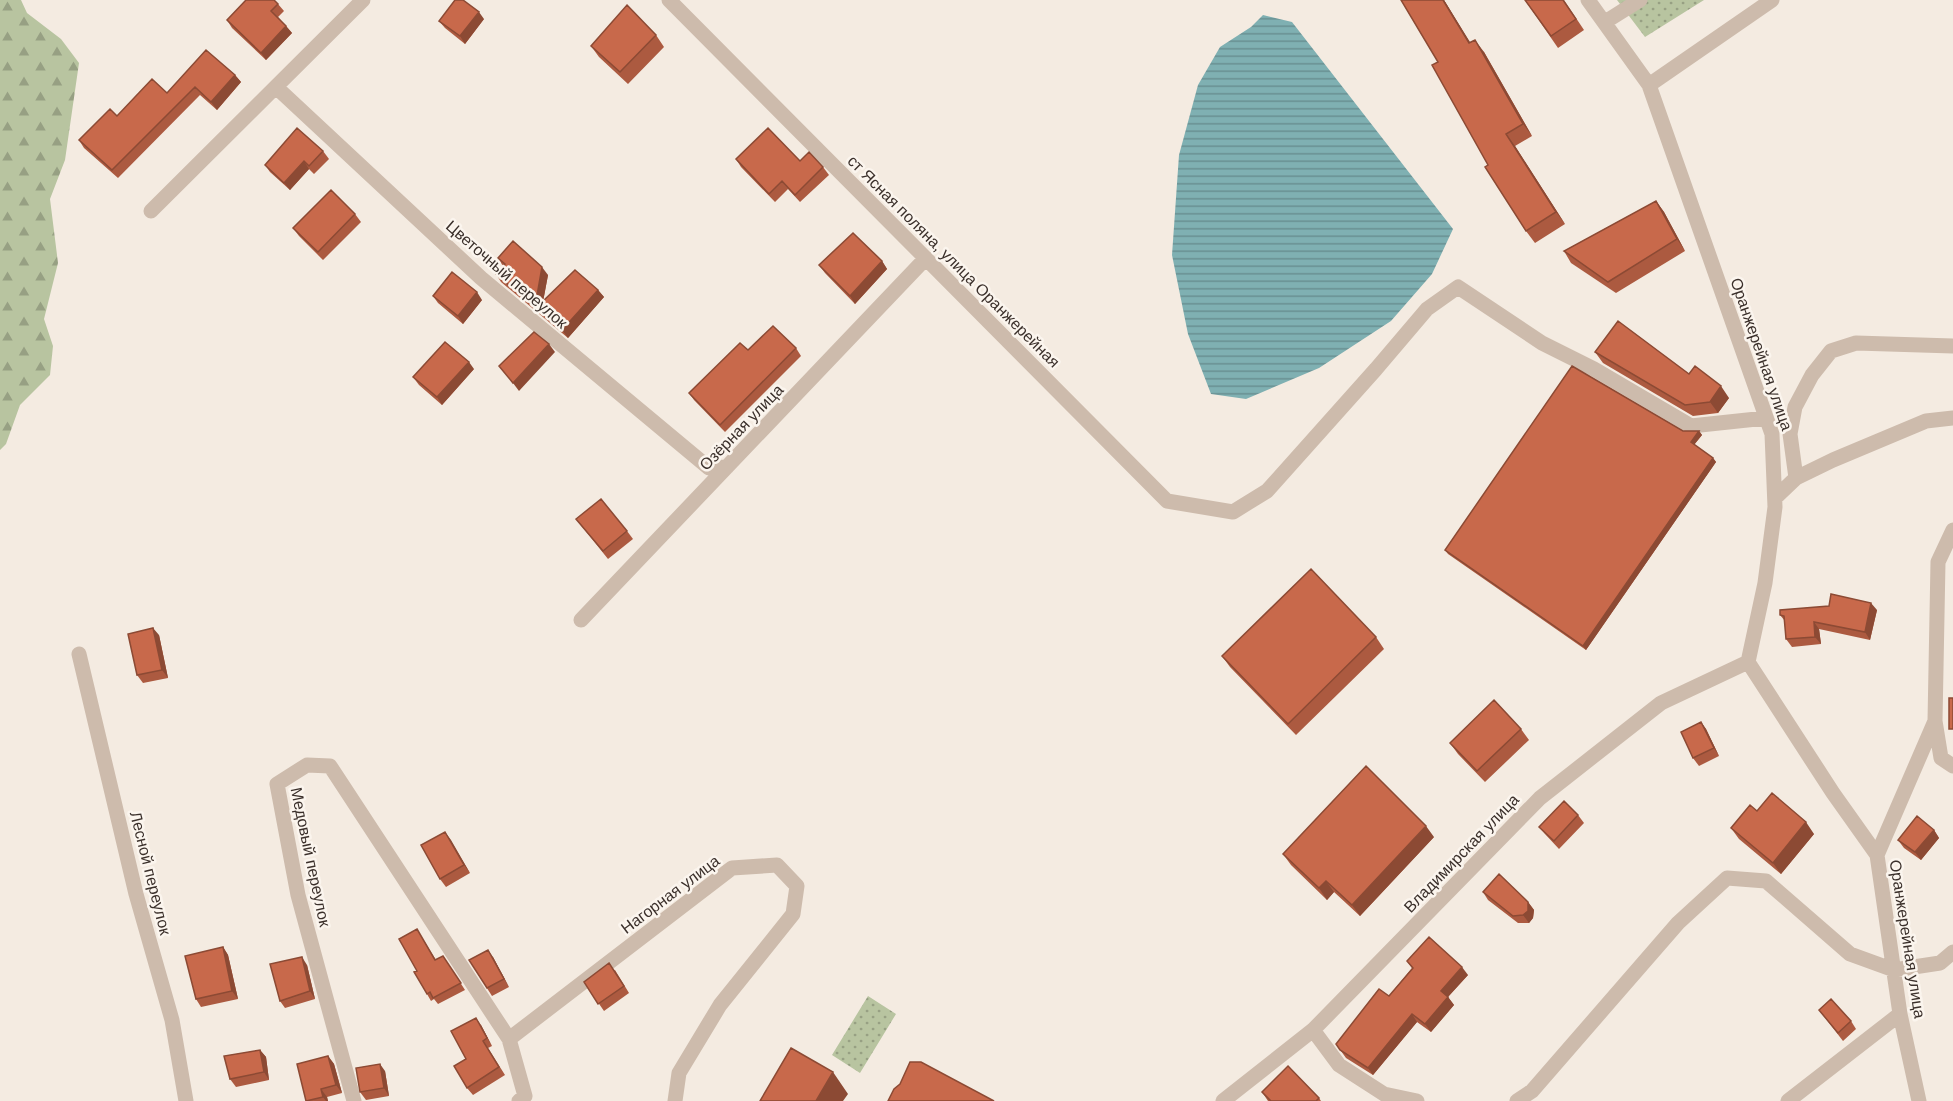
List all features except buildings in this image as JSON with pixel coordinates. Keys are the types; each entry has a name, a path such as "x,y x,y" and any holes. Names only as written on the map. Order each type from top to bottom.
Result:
{"street":[{"path":"151,211 363,0"},
{"name":"ст Ясная поляна, улица Оранжерейная","path":"669,0 1167,501 1233,512 1267,491 1427,309 1458,288 1542,343 1593,369 1691,426 1766,418"},
{"name":"Оранжерейная улица","path":"1588,0 1649,85 1772,434 1775,498 1765,583 1748,662 1826,783 1877,855 1900,1014 1919,1101"},
{"path":"1605,22 1640,0"},
{"path":"1649,85 1772,0"},
{"name":"Цветочный переулок","path":"276,87 490,285 709,468 727,467"},
{"name":"Озёрная улица","path":"581,620 926,258"},
{"path":"1796,478 1790,434 1795,407 1812,375 1831,351 1856,343 1953,346"},
{"path":"1775,498 1796,478 1833,460 1926,421 1953,418"},
{"path":"1953,530 1938,562 1935,721 1941,758 1953,766"},
{"name":"Лесной переулок","path":"79,654 136,894 172,1020 186,1101"},
{"name":"Владимирская улица","path":"1223,1101 1313,1030 1540,798 1661,703 1748,662"},
{"path":"1877,855 1935,721"},
{"name":"Медовый переулок","path":"354,1101 298,895 277,784 308,765 330,766 509,1039"},
{"name":"Нагорная улица","path":"509,1039 732,868 777,865 797,886 793,914 720,1005 679,1073 675,1101"},
{"path":"1517,1101 1532,1091 1678,923 1727,878 1766,881 1850,954 1894,970 1940,963 1953,952"},
{"path":"1788,1101 1900,1014"},
{"path":"1313,1030 1339,1065 1384,1094 1416,1101"},
{"path":"509,1039 525,1096 519,1101"}],"green space":[{"path":"0,0 21,0 27,13 61,39 79,63 65,160 50,199 58,263 44,319 53,346 50,375 20,405 6,444 0,450"},
{"path":"1617,0 1704,0 1645,37"},
{"path":"868,996 896,1014 860,1073 832,1055"}],"water":[{"path":"1263,15 1292,22 1453,229 1432,274 1391,321 1319,368 1246,399 1211,394 1188,334 1172,255 1179,155 1198,85 1220,47 1251,27"}]}
